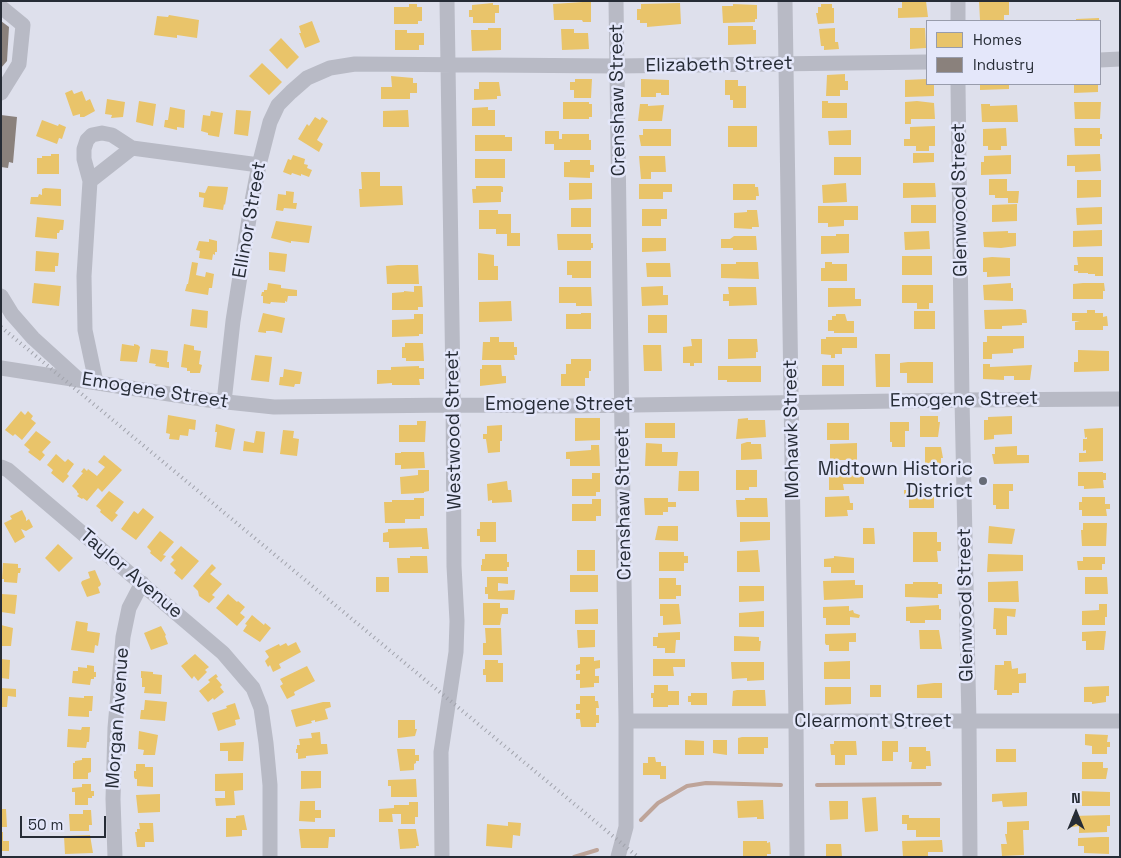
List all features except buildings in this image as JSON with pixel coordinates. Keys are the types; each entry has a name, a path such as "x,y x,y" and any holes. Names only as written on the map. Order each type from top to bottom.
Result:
{"street":[{"name":"Westwood Street","path":"442,857 441,752 456,652 447,1"},
{"name":"Crenshaw Street","path":"616,1 626,721 626,826 618,857"},
{"name":"Mohawk Street","path":"785,1 797,857"},
{"path":"958,1 958,20"},
{"path":"1,7 22,25 19,64 1,93"},
{"path":"1101,60 1120,59"},
{"name":"Elizabeth Street","path":"330,68 355,64 617,66 926,62"},
{"name":"Ellinor Street","path":"224,402 233,321 251,206 258,165 270,122 278,105 290,92 307,78 330,68"},
{"name":"Glenwood Street","path":"958,85 970,857"},
{"path":"96,382 85,330 84,276 90,181 84,159 87,140 92,135 102,133 112,135 132,148 258,165"},
{"path":"90,181 132,148"},
{"path":"1,296 12,314 33,338 78,379"},
{"name":"Emogene Street","path":"1,368 224,402 274,407 623,406 791,402 1120,399"},
{"name":"Taylor Avenue","path":"1,467 8,470 223,653 253,688 261,708 266,743 270,785 270,857"},
{"name":"Morgan Avenue","path":"115,857 113,799 115,728 123,636 129,608 142,583"},
{"name":"Clearmont Street","path":"626,721 1120,722"}],"waterway":[{"path":"641,820 658,803 687,786 706,783 781,785"},
{"path":"817,785 940,784"},
{"path":"574,857 597,850"}],"railway":[{"path":"1,327 638,857"}],"place":[{"name":"Midtown Historic District","path":"983,481"}]}
